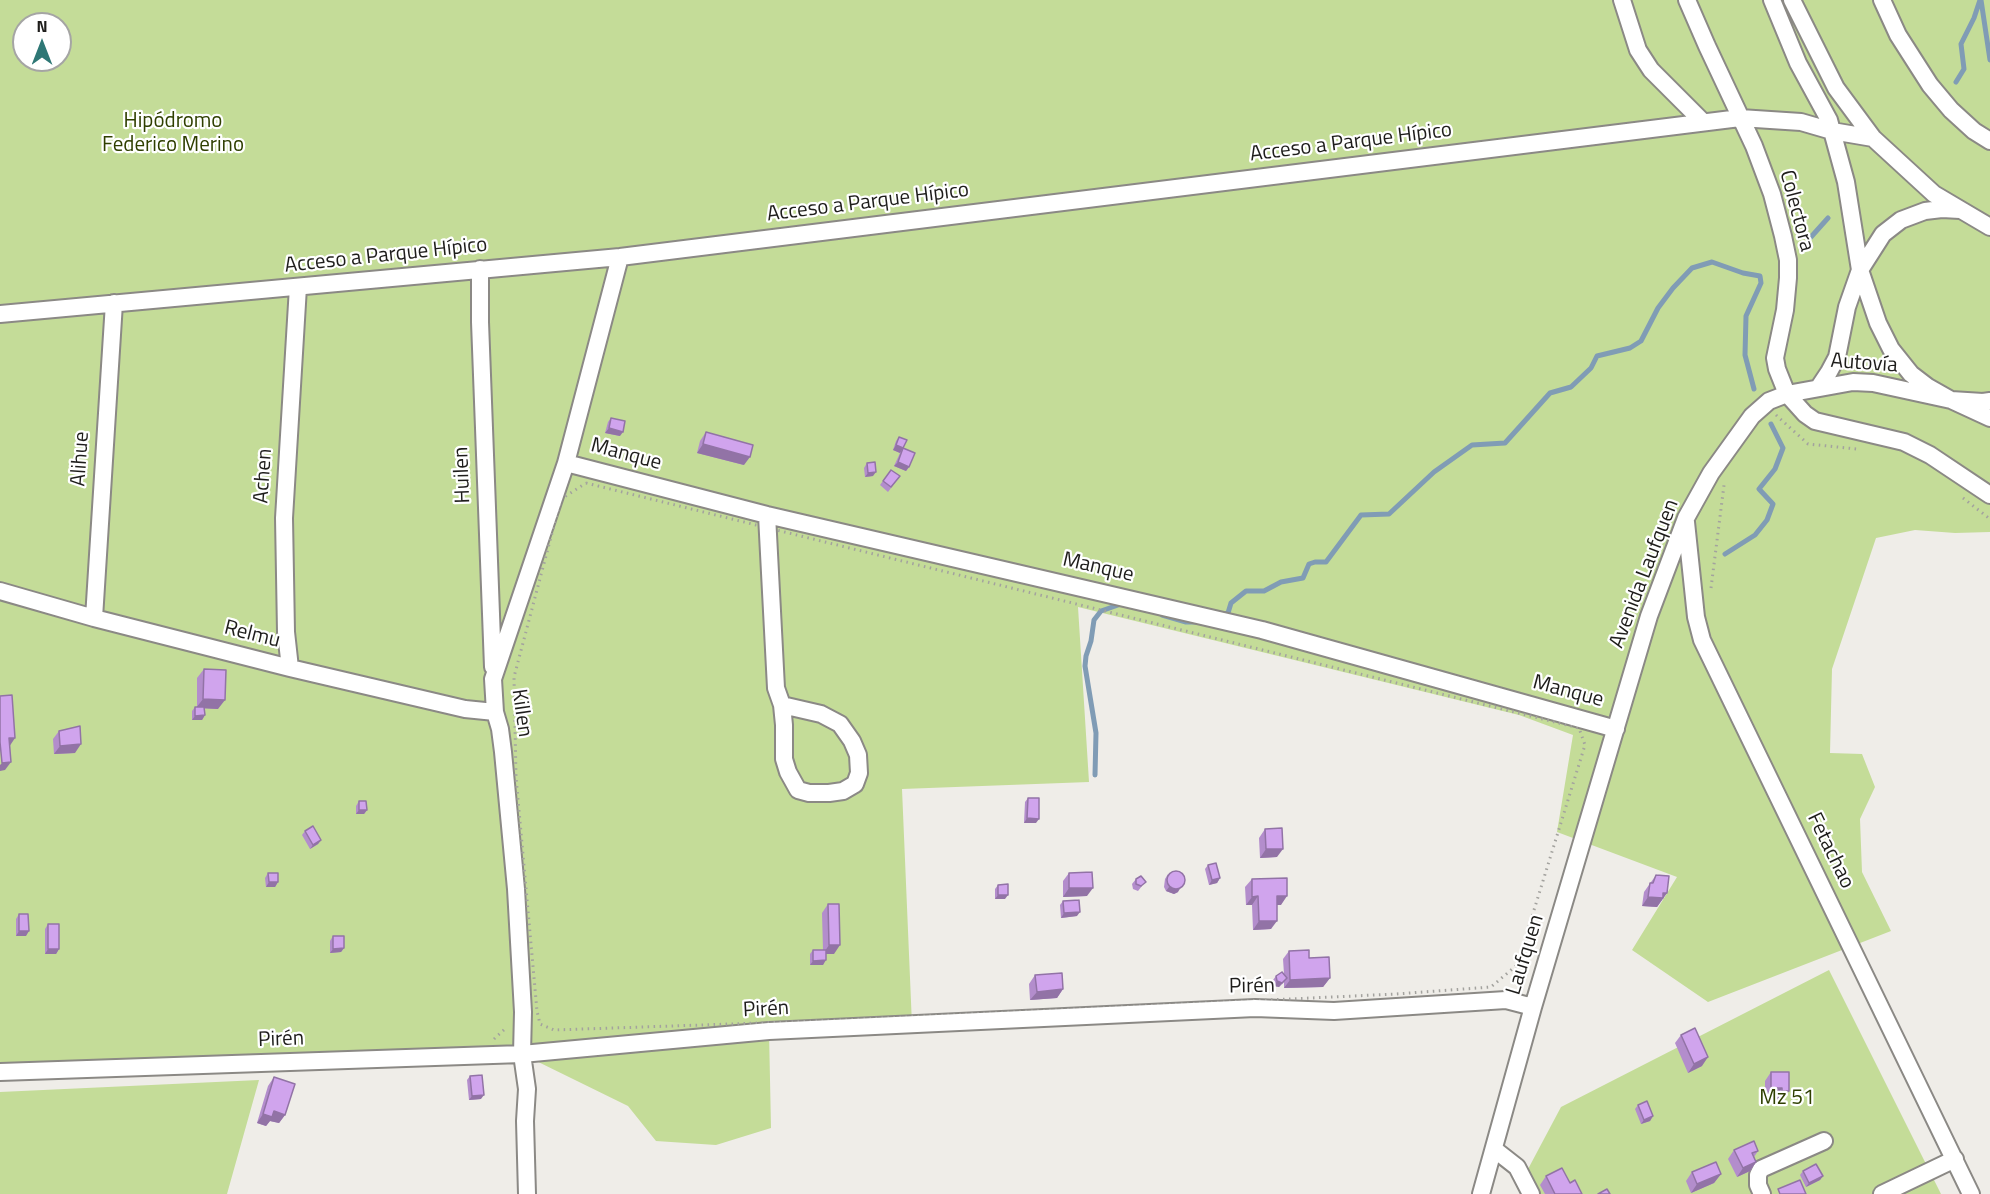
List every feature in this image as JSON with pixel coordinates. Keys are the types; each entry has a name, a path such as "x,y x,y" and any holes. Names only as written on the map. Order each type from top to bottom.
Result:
{"street":[{"path":"1622,0 1638,50 1651,70 1704,122"},
{"name":"Colectora","path":"1687,0 1754,146 1772,194 1783,236 1788,260 1785,310 1775,358 1787,393 1805,414 1815,421 1904,442 1930,455 1990,495"},
{"name":"Autovía","path":"1772,0 1798,63 1829,120 1846,182 1860,270 1874,314 1891,349 1911,374 1928,387 1990,418"},
{"name":"Autovía","path":"1792,0 1836,88 1873,138 1935,194 1990,227"},
{"path":"1882,0 1898,35 1930,85 1951,110 1974,131 1990,141"},
{"name":"Acceso a Parque Hípico","path":"0,314 620,257 1740,118 1801,122 1832,131"},
{"path":"1832,131 1873,138"},
{"name":"Autovía","path":"1819,387 1837,357 1847,307 1860,270 1884,234 1901,220 1925,211 1962,210 1990,221"},
{"name":"Killen","path":"527,1194 525,1120 527,1089 522,1054 523,1012 516,889 503,752 495,712 494,679 566,463 620,257"},
{"name":"Huilen","path":"480,269 480,322 494,679"},
{"name":"Achen","path":"290,668 286,632 284,518 298,287"},
{"name":"Alihue","path":"94,618 114,303"},
{"name":"Autovía","path":"1819,387 1853,382 1873,383 1951,400"},
{"name":"Avenida Laufquen","path":"1616,729 1648,616 1686,518 1711,473 1752,416 1769,401 1787,393 1819,387"},
{"path":"1951,400 1983,402 1990,400"},
{"name":"Manque","path":"566,463 767,522 1262,630 1616,729"},
{"name":"Fetachao","path":"1686,518 1696,617 1702,640 1971,1194"},
{"path":"767,522 776,688 782,705 784,759 788,772 798,790 808,793 843,791 855,784 859,773 858,755 852,741 840,724 821,714 782,705"},
{"name":"Relmu","path":"0,591 94,618 290,668 465,710 495,712"},
{"name":"Laufquen","path":"1481,1194 1533,1007 1616,729"},
{"name":"Pirén","path":"0,1072 522,1054 769,1031 1243,1008 1334,1011 1506,1000 1533,1007"},
{"path":"1762,1194 1758,1185 1761,1169 1824,1141"},
{"path":"1494,1149 1517,1167 1531,1194"},
{"path":"1882,1194 1954,1159"}],"path":[{"path":"1777,415 1808,444 1864,450"},
{"path":"1711,591 1719,517 1724,486 1728,477"},
{"path":"586,483 767,522 1579,728 1586,745 1517,965 1491,987 1396,994 819,1021 554,1030 540,1024 516,777 514,677 561,499 586,483"},
{"path":"1955,493 1990,519"},
{"path":"492,1041 507,1026 507,1020"}],"green space":[{"name":"Hipódromo Federico Merino","path":"0,0 1990,0 1990,532 1955,533 1915,530 1876,538 1832,669 1830,753 1862,754 1875,787 1860,819 1862,872 1891,931 1708,1002 1632,950 1677,877 1557,832 1573,735 1519,715 1078,607 1089,782 902,789 912,1025 769,1031 771,1128 716,1145 656,1141 628,1106 522,1054 0,1072"},
{"name":"Mz 51","path":"1829,970 1941,1194 1539,1194 1527,1171 1561,1107"},
{"path":"259,1080 227,1194 0,1194 0,1092"}],"building":[{"path":"611,418 625,421 623,432 609,428"},
{"path":"706,432 753,445 750,457 703,444"},
{"path":"899,437 907,440 903,448 896,445"},
{"path":"903,448 915,453 909,467 898,462"},
{"path":"875,462 876,472 868,473 867,463"},
{"path":"891,470 900,476 891,487 883,481"},
{"path":"204,669 226,670 225,700 203,699"},
{"path":"12,695 15,738 9,738 11,762 2,763 0,696"},
{"path":"195,707 204,707 205,715 195,716"},
{"path":"80,726 81,744 60,746 59,731"},
{"path":"1028,798 1039,798 1039,819 1027,818"},
{"path":"359,801 366,801 367,810 359,810"},
{"path":"313,826 321,840 313,845 305,831"},
{"path":"1282,828 1283,849 1266,849 1265,829"},
{"path":"1216,863 1220,878 1212,880 1208,865"},
{"path":"1176,871 1182,874 1185,880 1182,886 1176,889 1170,886 1167,880 1170,874"},
{"path":"1092,872 1093,888 1069,888 1069,873"},
{"path":"268,873 278,873 278,882 269,882"},
{"path":"1656,875 1669,876 1667,893 1663,893 1663,898 1648,897 1650,883 1653,883"},
{"path":"1141,876 1146,882 1141,886 1136,884 1136,879"},
{"path":"1287,878 1287,896 1277,896 1277,921 1259,921 1258,896 1252,897 1252,879"},
{"path":"1008,884 1008,895 998,895 998,885"},
{"path":"1079,900 1080,912 1064,913 1063,901"},
{"path":"828,904 839,904 840,945 829,945"},
{"path":"19,914 28,914 29,931 19,931"},
{"path":"48,924 59,924 59,949 48,949"},
{"path":"333,936 344,936 344,948 333,949"},
{"path":"813,950 826,950 826,960 813,961"},
{"path":"1309,950 1309,958 1329,957 1330,978 1290,980 1289,951"},
{"path":"1282,972 1287,978 1282,983 1277,981 1276,976"},
{"path":"1062,973 1063,989 1037,992 1035,975"},
{"path":"1695,1028 1708,1057 1694,1064 1681,1035"},
{"path":"1771,1072 1789,1072 1789,1091 1782,1091 1782,1088 1771,1088"},
{"path":"482,1075 484,1095 472,1096 470,1076"},
{"path":"274,1077 295,1084 285,1115 274,1111 272,1117 263,1114"},
{"path":"1647,1101 1653,1116 1644,1120 1638,1105"},
{"path":"1754,1141 1758,1151 1752,1153 1756,1162 1743,1168 1734,1150"},
{"path":"1716,1162 1721,1174 1697,1184 1692,1172"},
{"path":"1816,1164 1823,1176 1809,1183 1803,1171"},
{"path":"1562,1168 1570,1183 1575,1180 1582,1194 1555,1194 1546,1176"},
{"path":"1800,1180 1806,1194 1780,1194 1778,1189"},
{"path":"1607,1189 1610,1194 1598,1194"}],"waterway":[{"path":"1956,82 1964,69 1961,44 1980,0"},
{"path":"1981,0 1990,60"},
{"path":"1811,237 1828,218"},
{"path":"1220,615 1228,613 1231,603 1246,591 1264,591 1281,582 1303,578 1309,564 1326,562 1361,515 1389,514 1434,472 1472,445 1505,443 1550,393 1571,387 1591,368 1597,356 1630,348 1641,341 1658,308 1692,268 1712,262 1743,273 1760,276 1761,283 1746,316 1745,355 1754,389"},
{"path":"1725,554 1755,535 1767,520 1773,504 1759,489 1775,469 1783,448 1771,424"},
{"path":"1095,775 1096,733 1085,666 1086,656 1094,620 1101,611 1121,604"},
{"path":"1162,615 1186,622 1197,622"}]}
